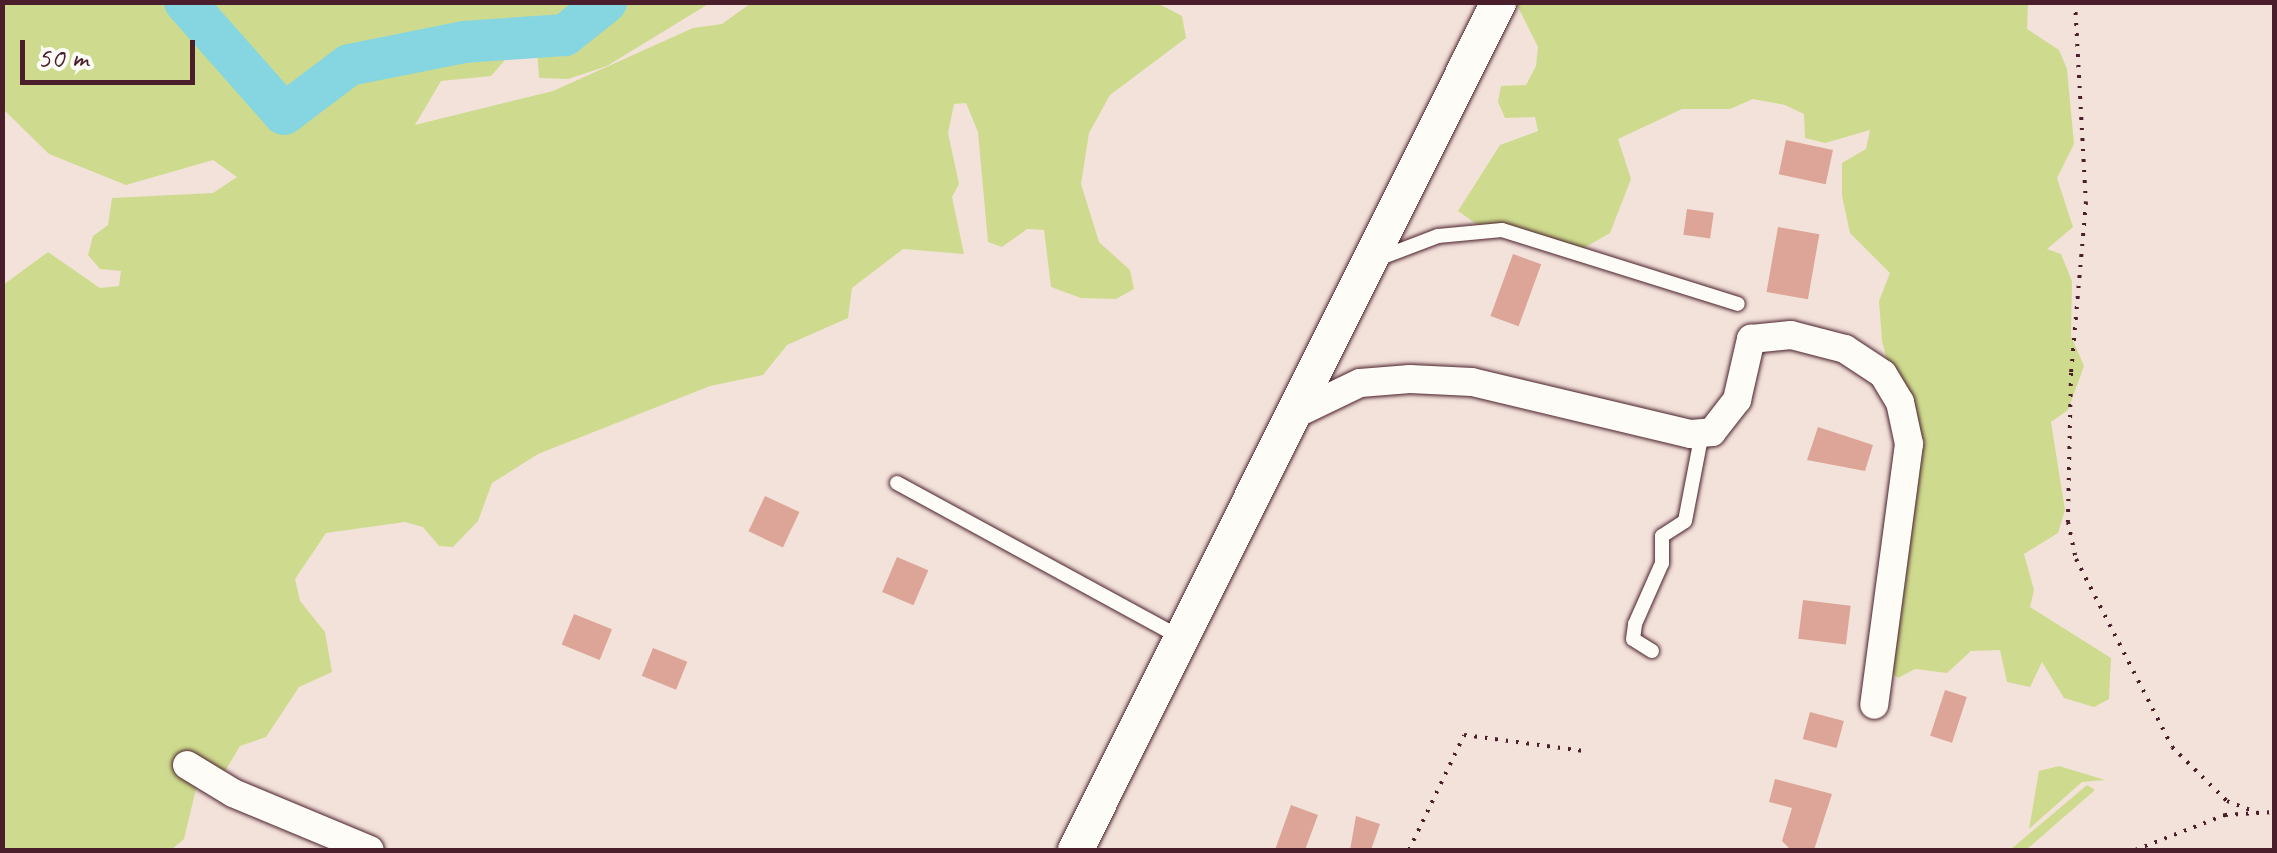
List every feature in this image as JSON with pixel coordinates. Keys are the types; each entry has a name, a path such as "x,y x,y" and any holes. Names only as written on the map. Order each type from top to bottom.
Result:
{"street":[{"path":"1075,850 1498,2"},
{"path":"1289,417 1360,383 1410,379 1472,382 1702,433 1726,420 1751,338 1760,334 1844,349 1884,374 1900,402 1910,478 1889,557 1874,705"},
{"path":"187,765 370,850"}],"lane":[{"path":"1371,261 1438,236 1502,230 1738,304"},
{"path":"1652,651 1634,639 1635,624 1662,563 1662,536 1685,521 1702,433"},
{"path":"897,483 1180,637"}],"path":[{"path":"2075,2 2086,143 2068,465 2076,559 2172,747 2227,801 2258,812"},
{"path":"1409,850 1464,735 1584,751"},
{"path":"2136,850 2225,815 2274,812"}],"green space":[{"path":"2,3 710,3 607,66 568,79 539,78 537,50 511,53 491,76 441,81 415,125 553,91 693,28 722,24 751,3 1157,3 1182,16 1186,38 1110,95 1089,133 1081,184 1099,242 1130,270 1134,289 1116,299 1081,298 1051,287 1044,230 1027,229 1002,247 988,242 978,132 966,103 954,104 948,133 959,184 952,197 964,254 903,249 852,288 848,318 787,345 763,375 710,386 538,454 492,483 478,521 453,547 439,546 423,527 405,522 326,533 295,579 300,601 325,632 332,672 299,687 266,737 240,746 221,778 196,789 184,839 171,850 3,850 3,285 48,252 100,288 119,286 121,271 100,269 88,255 93,236 108,225 112,198 213,193 237,177 213,160 126,185 49,154 3,109"},
{"path":"1516,3 2028,3 2027,29 2059,50 2067,69 2074,144 2057,178 2073,227 2047,249 2061,254 2072,281 2071,336 2084,366 2068,410 2051,422 2065,510 2058,533 2024,554 2034,590 2030,607 2111,658 2109,699 2094,707 2064,698 2042,662 2030,687 2007,682 2000,650 1971,651 1947,673 1915,669 1898,678 1883,666 1885,640 1901,617 1883,525 1915,465 1882,341 1879,301 1890,273 1850,233 1842,196 1842,163 1866,149 1870,130 1825,143 1805,138 1804,114 1785,105 1753,99 1730,109 1682,109 1618,139 1631,179 1610,233 1584,248 1492,235 1458,211 1500,145 1538,131 1535,117 1505,118 1498,102 1501,86 1526,85 1536,66 1538,47"},
{"path":"2059,766 2105,780 2082,782 2029,829 2039,771"},
{"path":"2087,785 2095,790 2026,850 2010,850"}],"building":[{"path":"1786,140 1833,150 1826,184 1779,174"},
{"path":"1687,209 1714,213 1710,239 1683,235"},
{"path":"1778,227 1819,234 1808,299 1767,292"},
{"path":"1513,254 1541,264 1519,326 1490,316"},
{"path":"1818,427 1873,445 1865,471 1807,460"},
{"path":"765,496 799,512 783,547 749,531"},
{"path":"897,557 928,570 913,605 882,592"},
{"path":"1803,600 1851,606 1846,645 1798,639"},
{"path":"574,614 612,629 600,660 562,645"},
{"path":"653,648 687,662 676,690 642,676"},
{"path":"1945,690 1967,697 1952,743 1930,736"},
{"path":"1810,712 1844,721 1837,748 1803,739"},
{"path":"1775,779 1832,794 1814,850 1791,850 1782,841 1792,808 1769,802"},
{"path":"1291,805 1318,815 1305,850 1275,850"},
{"path":"1356,816 1380,824 1371,850 1350,850"}],"waterway":[{"path":"185,2 284,114 349,65 464,42 565,35 606,2"}]}
